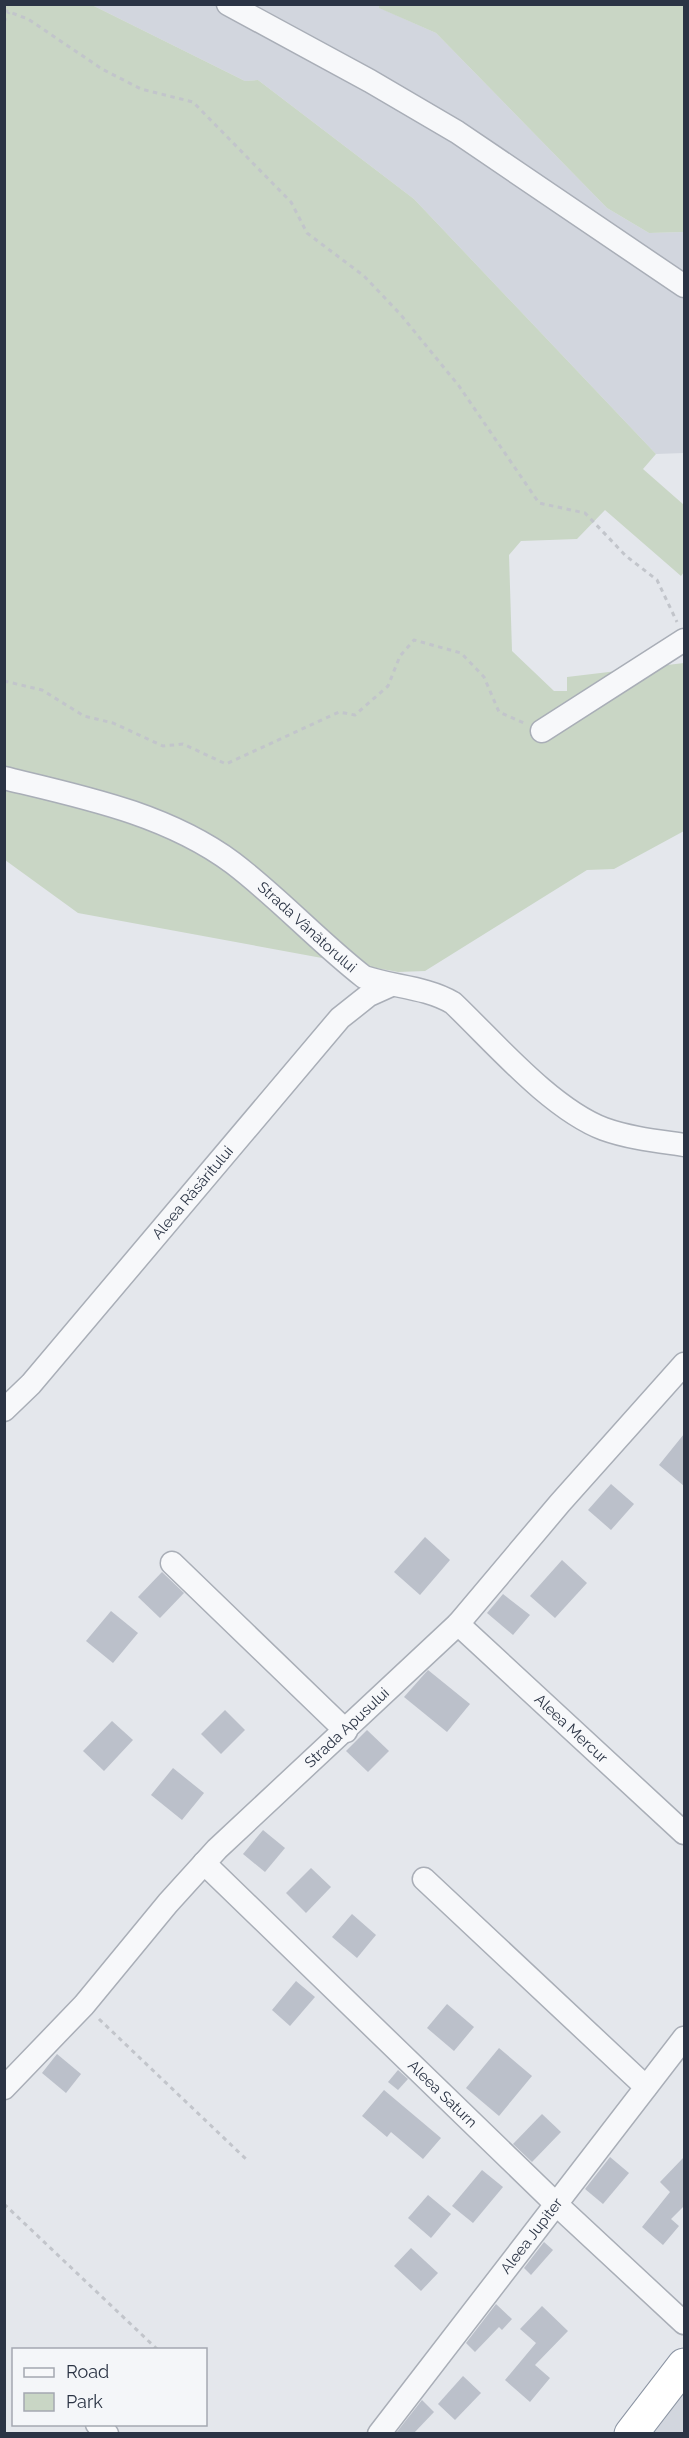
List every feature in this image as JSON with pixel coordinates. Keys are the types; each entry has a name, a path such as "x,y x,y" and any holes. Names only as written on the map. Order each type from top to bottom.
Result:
{"highway":[{"path":"631,2433 684,2365"}],"street":[{"path":"228,4 370,81 457,132 684,286"},
{"path":"542,731 684,640"},
{"name":"Strada Vânătorului","path":"4,778 96,801 173,827 232,863 364,977 389,986 436,992 453,1003 545,1090 572,1112 603,1128 641,1139 684,1145"},
{"name":"Aleea Răsăritului","path":"4,1410 31,1384 340,1018 369,995 389,986"},
{"name":"Strada Apusului","path":"4,2088 84,2005 204,1863 458,1624 560,1503 684,1364"},
{"path":"172,1563 346,1731"},
{"name":"Aleea Mercur","path":"458,1624 684,1833"},
{"name":"Aleea Saturn","path":"204,1863 556,2204 684,2323"},
{"path":"424,1879 646,2087"},
{"name":"Aleea Jupiter","path":"379,2433 684,2038"}],"path":[{"path":"4,22 7,11 28,19 102,69 141,89 193,102 291,202 308,232 364,276 401,315 459,386 538,503 585,513 626,556 657,580 684,640"},
{"path":"4,681 42,690 84,716 113,723 163,746 183,744 226,764 339,712 355,715 388,686 400,656 414,640 461,653 484,677 499,712 542,731"},
{"path":"84,2005 247,2160"},
{"path":"4,2205 157,2348"}],"shaded area":[{"path":"92,5 379,5 380,8 436,33 607,208 649,233 684,232 684,453 656,454 414,199 258,80 245,81"},
{"path":"684,2371 684,2433 618,2433"}],"green space":[{"path":"5,5 92,5 245,81 258,80 414,199 656,454 643,469 684,505 684,572 681,576 605,510 577,539 521,541 509,555 512,651 554,691 567,691 567,677 684,663 684,831 614,869 587,870 425,971 398,972 78,913 5,860"},
{"path":"379,5 684,5 684,232 649,233 607,208 436,33 379,8"}],"building":[{"path":"684,1434 684,1486 659,1465"},
{"path":"611,1484 634,1504 611,1530 588,1510"},
{"path":"425,1537 450,1560 420,1595 394,1572"},
{"path":"562,1560 587,1583 555,1618 530,1596"},
{"path":"162,1572 184,1593 160,1618 138,1597"},
{"path":"503,1594 530,1615 513,1635 487,1613"},
{"path":"111,1611 138,1633 113,1663 86,1641"},
{"path":"428,1670 470,1704 447,1732 404,1697"},
{"path":"225,1710 245,1730 221,1754 201,1734"},
{"path":"112,1721 133,1740 104,1771 83,1751"},
{"path":"367,1730 389,1751 368,1772 346,1751"},
{"path":"173,1768 204,1793 182,1820 151,1795"},
{"path":"263,1830 285,1848 265,1872 243,1854"},
{"path":"311,1868 331,1887 306,1913 286,1893"},
{"path":"352,1914 376,1935 357,1958 332,1937"},
{"path":"296,1981 315,1997 290,2026 272,2010"},
{"path":"447,2004 474,2027 454,2051 427,2028"},
{"path":"499,2048 532,2076 499,2116 466,2088"},
{"path":"57,2054 81,2074 66,2093 42,2073"},
{"path":"398,2070 408,2079 398,2090 388,2082"},
{"path":"384,2090 441,2138 423,2159 391,2132 387,2137 362,2116"},
{"path":"542,2114 561,2132 532,2162 513,2144"},
{"path":"610,2157 629,2173 603,2204 585,2189"},
{"path":"684,2157 684,2206 671,2219 679,2226 663,2245 642,2227 670,2192 660,2182"},
{"path":"482,2170 503,2187 473,2223 452,2206"},
{"path":"428,2195 451,2214 431,2238 408,2218"},
{"path":"544,2242 553,2250 531,2275 524,2268"},
{"path":"411,2248 438,2273 421,2291 394,2266"},
{"path":"496,2304 512,2319 502,2330 499,2327 475,2352 466,2343"},
{"path":"542,2306 568,2331 535,2365 550,2378 530,2402 505,2380 536,2343 520,2329"},
{"path":"463,2376 481,2393 455,2420 438,2404"},
{"path":"422,2400 434,2412 414,2433 396,2433"}]}
